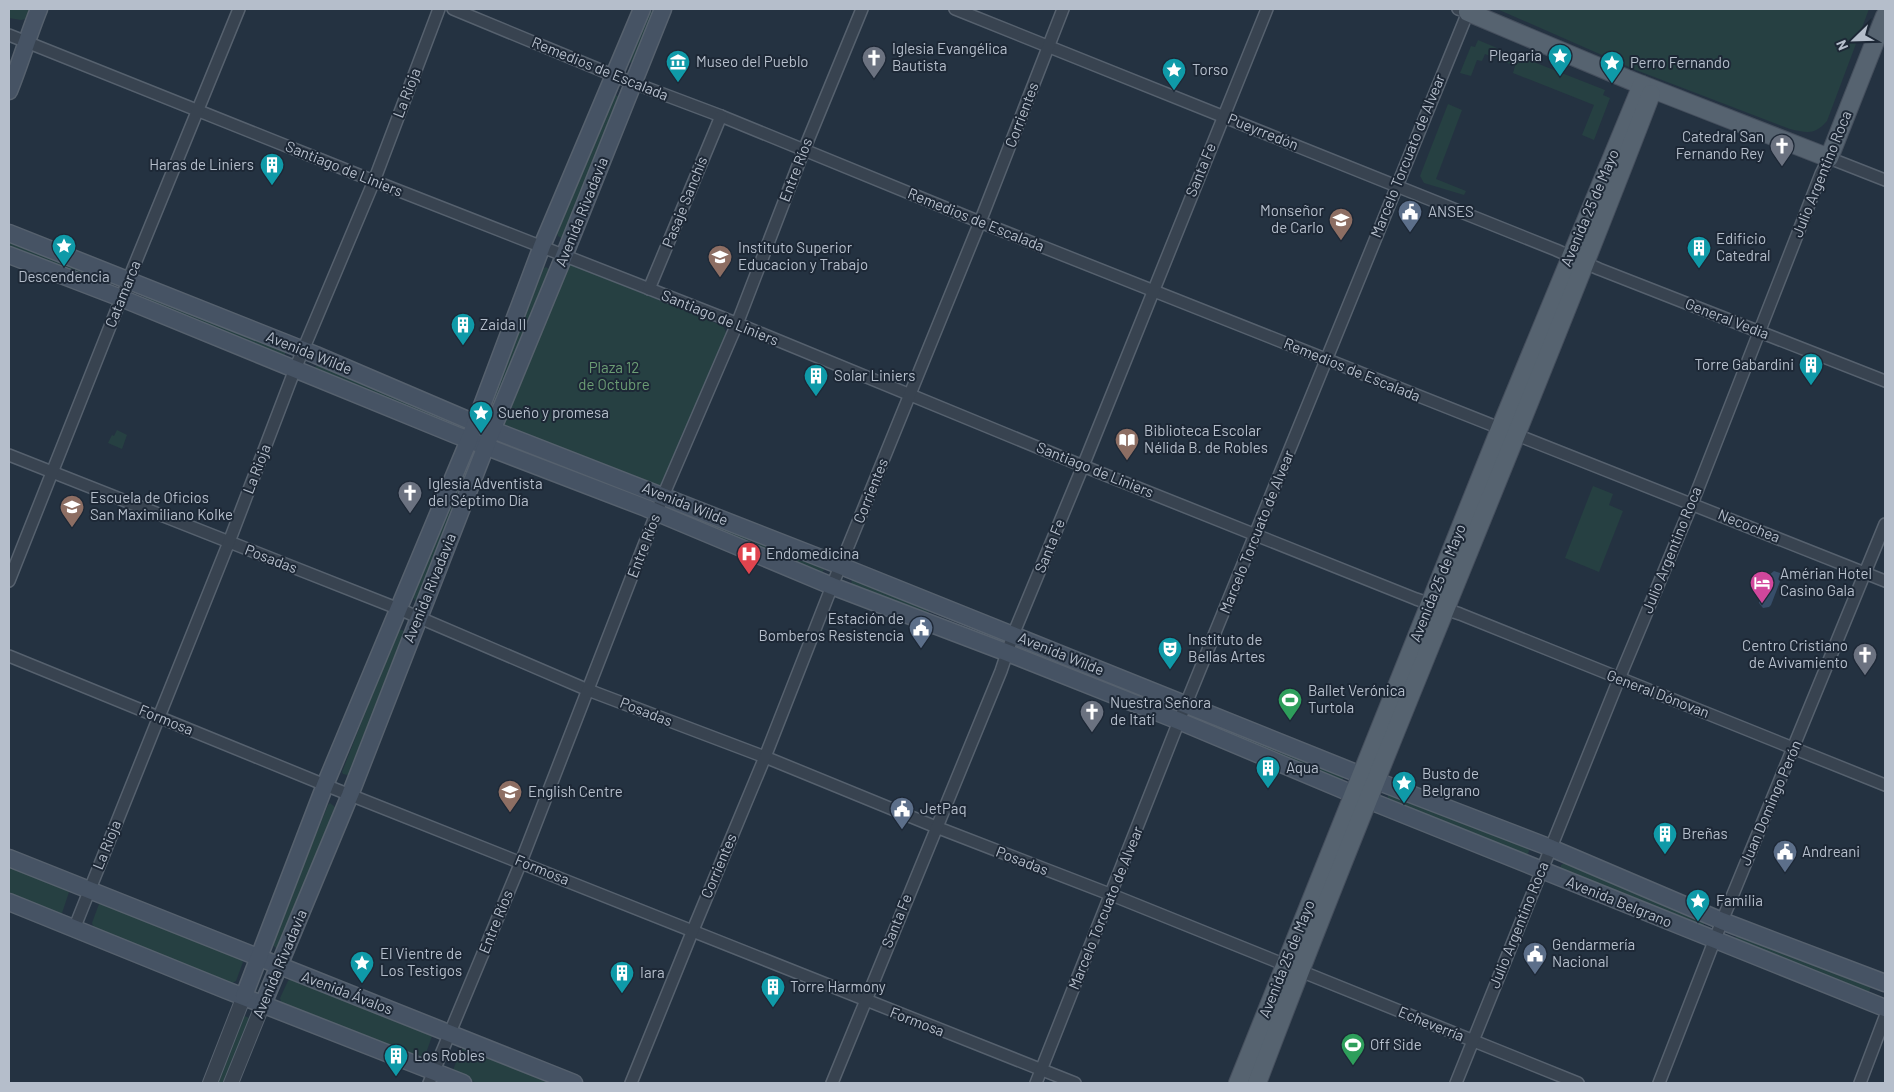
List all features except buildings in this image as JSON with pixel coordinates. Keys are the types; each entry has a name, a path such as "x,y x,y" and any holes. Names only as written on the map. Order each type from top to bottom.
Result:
{"main road":[{"path":"9,92 24,55 26,42 39,9"},
{"name":"Avenida Rivadavia","path":"244,996 325,785 476,423 542,246 642,9"},
{"name":"Avenida Rivadavia","path":"263,1004 350,795 493,428 663,9"},
{"path":"1465,10 1647,87 1829,158"},
{"name":"Julio Argentino Roca","path":"1829,158 1885,16"},
{"name":"Avenida 25 de Mayo","path":"1508,432 1570,256 1647,87"},
{"name":"Avenida 25 de Mayo","path":"1238,1083 1292,968 1508,432 1586,264 1647,87"},
{"name":"Avenida Wilde","path":"9,233 303,350 476,423 493,428 841,566 1368,777"},
{"name":"Avenida Wilde","path":"9,255 121,298 469,440 657,512 832,586 1008,653 1361,797"},
{"name":"Avenida Belgrano","path":"1368,777 1551,848 1722,921 1885,983"},
{"name":"Avenida Belgrano","path":"1361,797 1885,1008"},
{"name":"Avenida Ávalos","path":"9,858 574,1083"},
{"path":"9,902 244,996 431,1077 463,1083"},
{"name":"Avenida 25 de Mayo","path":"1257,1083 1292,968"}],"street":[{"name":"Catamarca","path":"9,581 128,280 239,9"},
{"name":"La Rioja","path":"74,929 159,718 295,369 374,181 439,9"},
{"name":"Remedios de Escalada","path":"453,9 615,76 721,116 980,222 1508,432"},
{"name":"Entre Ríos","path":"431,1077 521,862 663,496 737,324 804,150 862,9"},
{"name":"Pueyrredón","path":"955,9 1570,256"},
{"name":"Corrientes","path":"631,1083 765,757 1064,9"},
{"name":"Santa Fe","path":"832,1083 1008,653 1013,635 1083,466 1266,9"},
{"name":"Marcelo Torcuato de Alvear","path":"1036,1083 1179,722 1327,360 1465,10"},
{"name":"Santiago de Liniers","path":"9,35 542,246 911,394 1083,466 1437,606"},
{"name":"Pasaje Sanchís","path":"649,290 721,116"},
{"path":"1829,158 1885,180"},
{"name":"Julio Argentino Roca","path":"1456,1083 1619,679 1692,504 1784,266 1829,158"},
{"name":"General Vedia","path":"1570,256 1586,264 1885,380"},
{"name":"Necochea","path":"1508,432 1885,582"},
{"name":"Posadas","path":"9,455 399,609 588,690 765,757 1292,968"},
{"name":"Juan Domingo Perón","path":"1659,1083 1722,921 1885,524"},
{"name":"General Dónovan","path":"1437,606 1794,747 1885,785"},
{"name":"Formosa","path":"9,656 325,785 1075,1083"},
{"name":"Echeverría","path":"1292,968 1578,1083"},
{"name":"Avenida Rivadavia","path":"210,1083 244,996"},
{"name":"Avenida Rivadavia","path":"231,1083 263,1004"},
{"path":"1860,1083 1885,1017"}],"green space":[{"path":"9,9 34,9 30,18 21,20 9,18"},
{"path":"1497,9 1869,9 1827,121 1819,129 1806,132 1790,129 1636,70"},
{"path":"650,10 654,13 634,62 628,63 627,60"},
{"path":"1478,40 1497,48 1495,53 1514,60 1516,55 1605,90 1603,95 1610,98 1594,140 1582,135 1594,105 1513,73 1515,66 1485,54 1482,61 1477,60 1471,76 1460,73 1471,46 1475,47"},
{"path":"614,94 620,97 564,236 561,238 557,233"},
{"path":"1448,104 1462,110 1436,179 1466,191 1464,195 1424,183 1420,176"},
{"path":"9,239 106,279 104,285 9,248"},
{"name":"Plaza 12 de Octubre","path":"570,264 723,326 727,334 662,486 656,488 505,427 502,420 564,267"},
{"path":"546,267 550,270 491,413 488,412 487,408"},
{"path":"145,295 285,350 285,357 144,299"},
{"path":"318,364 464,426 462,432 314,369"},
{"path":"117,430 127,435 122,449 108,443"},
{"path":"468,456 475,456 420,601 416,602 412,596"},
{"path":"1593,486 1613,494 1609,505 1623,511 1599,572 1565,558"},
{"path":"678,510 825,568 822,573 677,515"},
{"path":"856,577 931,606 926,620 851,586 852,579"},
{"path":"398,629 405,631 348,775 343,774 342,772"},
{"path":"1028,648 1171,707 1169,711 1025,655"},
{"path":"1200,719 1344,775 1342,782 1198,725"},
{"path":"1392,792 1527,846 1529,851 1527,856 1388,803 1388,795"},
{"path":"330,803 335,807 281,946 276,948 272,942"},
{"path":"9,862 68,887 69,892 62,913 54,915 9,897"},
{"path":"1565,863 1704,919 1705,922 1702,927 1560,870 1561,865"},
{"path":"108,902 238,954 243,962 236,981 229,985 95,931 92,923 99,904"},
{"path":"1738,933 1872,983 1868,995 1734,941"},
{"path":"294,977 427,1028 432,1036 425,1056 418,1060 282,1006 280,998 288,981"},
{"path":"242,1015 252,1019 226,1083 215,1083"},
{"path":"469,1045 559,1083 477,1083 457,1075 453,1070 462,1047"}],"water":[{"path":"1774,571 1780,573 1781,579 1771,605 1763,608 1759,600 1769,575"}],"place":[{"name":"Plegaria","path":"1560,77"},
{"name":"Iglesia Evangélica Bautista","path":"874,79"},
{"name":"Museo del Pueblo","path":"678,83"},
{"name":"Perro Fernando","path":"1612,84"},
{"name":"Torso","path":"1174,91"},
{"name":"Catedral San Fernando Rey","path":"1782,167"},
{"name":"Haras de Liniers","path":"272,186"},
{"name":"ANSES","path":"1410,233"},
{"name":"Monseñor de Carlo","path":"1341,241"},
{"name":"Descendencia","path":"64,267"},
{"name":"Edificio Catedral","path":"1699,269"},
{"name":"Instituto Superior Educacion y Trabajo","path":"720,278"},
{"name":"Zaida II","path":"463,346"},
{"name":"Torre Gabardini","path":"1811,386"},
{"name":"Solar Liniers","path":"816,397"},
{"name":"Sueño y promesa","path":"481,434"},
{"name":"Biblioteca Escolar Nélida B. de Robles","path":"1127,461"},
{"name":"Iglesia Adventista del Séptimo Día","path":"410,514"},
{"name":"Escuela de Oficios San Maximiliano Kolke","path":"72,528"},
{"name":"Endomedicina","path":"749,575"},
{"name":"Amérian Hotel Casino Gala","path":"1762,604"},
{"name":"Estación de Bomberos Resistencia","path":"921,649"},
{"name":"Instituto de Bellas Artes","path":"1170,670"},
{"name":"Centro Cristiano de Avivamiento","path":"1865,676"},
{"name":"Ballet Verónica Turtola","path":"1290,721"},
{"name":"Nuestra Señora de Itatí","path":"1092,733"},
{"name":"Aqua","path":"1268,789"},
{"name":"Busto de Belgrano","path":"1404,804"},
{"name":"English Centre","path":"510,813"},
{"name":"JetPaq","path":"902,830"},
{"name":"Breñas","path":"1665,855"},
{"name":"Andreani","path":"1785,873"},
{"name":"Familia","path":"1698,922"},
{"name":"Gendarmería Nacional","path":"1535,975"},
{"name":"El Vientre de Los Testigos","path":"362,984"},
{"name":"Iara","path":"622,994"},
{"name":"Torre Harmony","path":"773,1008"},
{"name":"Off Side","path":"1353,1066"},
{"name":"Los Robles","path":"396,1077"}]}
